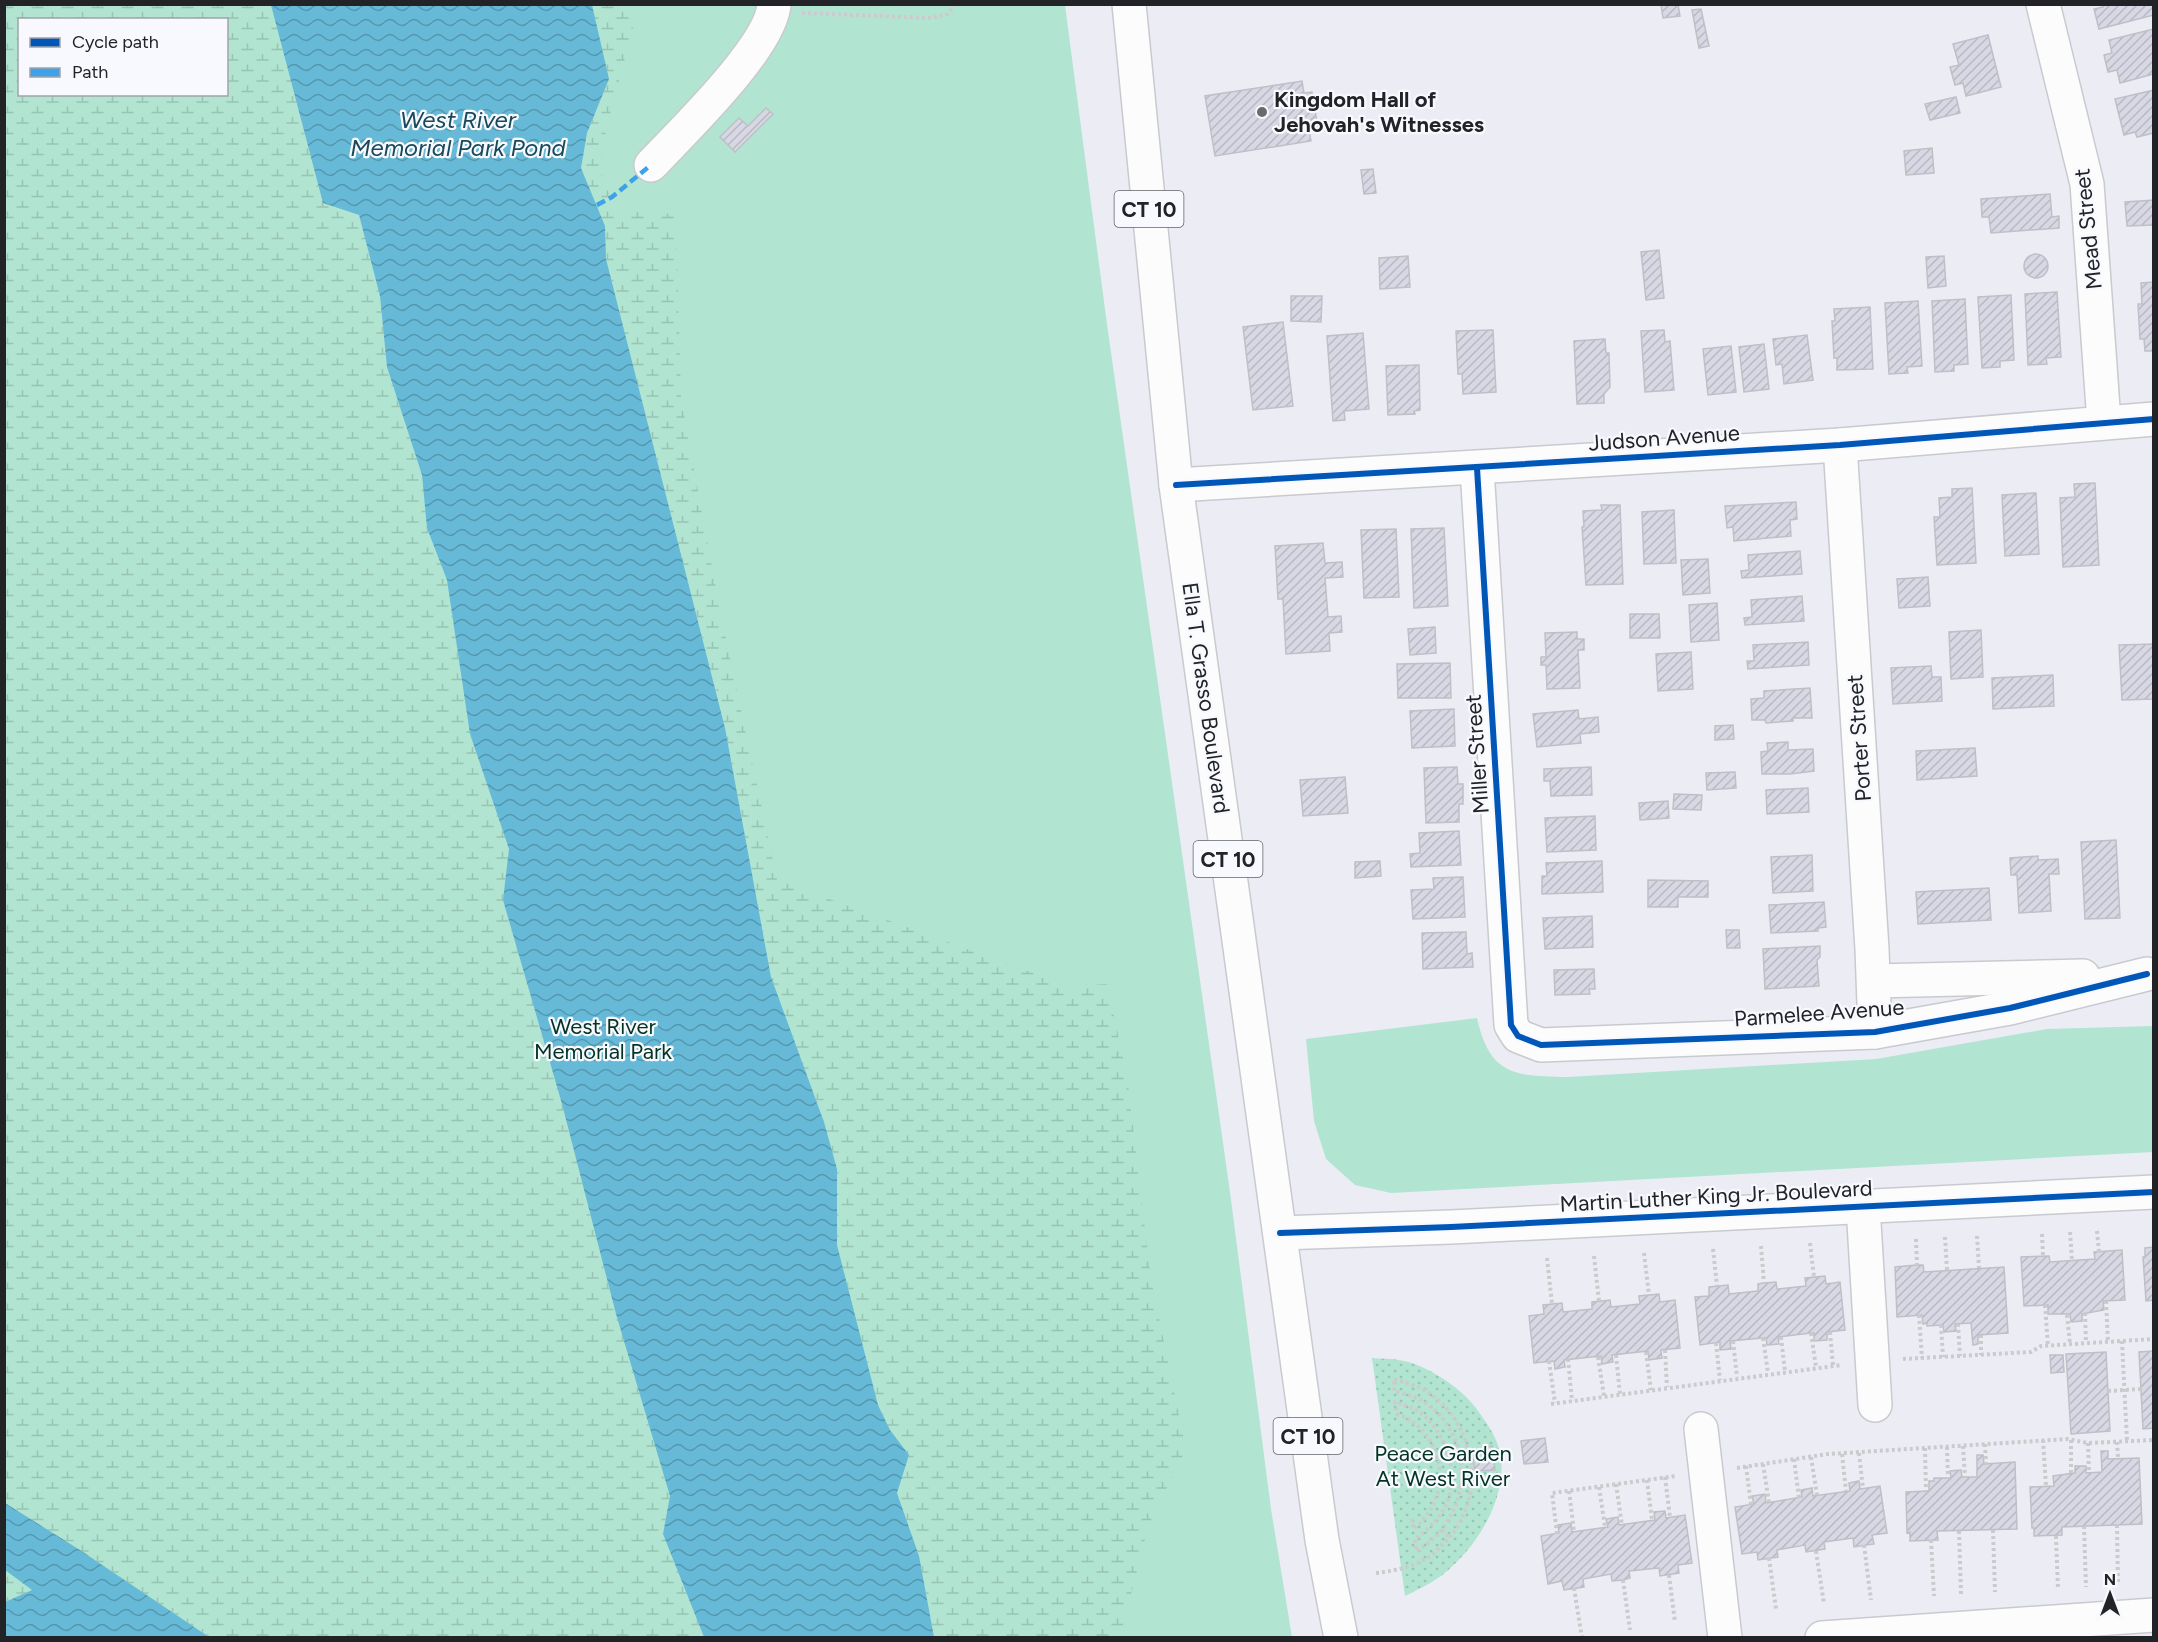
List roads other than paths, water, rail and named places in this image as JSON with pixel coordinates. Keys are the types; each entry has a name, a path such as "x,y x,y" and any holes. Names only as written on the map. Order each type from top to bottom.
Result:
{"main road":[{"name":"Ella T. Grasso Boulevard","path":"1129,4 1176,486 1322,1540 1341,1638"},
{"name":"Mead Street","path":"2043,4 2087,184 2104,422"},
{"path":"651,165 738,71 765,33 774,8"},
{"name":"Judson Avenue","path":"1176,486 1242,480 1840,445 2154,419"},
{"name":"Porter Street","path":"1840,445 1874,981 1875,1032"},
{"name":"Miller Street","path":"1477,468 1511,1025 1518,1036"},
{"name":"Parmelee Avenue","path":"1874,981 2150,974"},
{"name":"Parmelee Avenue","path":"1518,1036 1541,1045 1875,1032 2010,1008 2150,974"},
{"name":"Martin Luther King Jr. Boulevard","path":"1280,1233 2154,1192"},
{"path":"1863,1206 1875,1405"},
{"path":"1701,1429 1725,1638"},
{"path":"1822,1638 1919,1634 2154,1615"}],"water":[{"name":"West River Memorial Park Pond","path":"271,5 592,5 609,79 587,133 581,168 605,226 606,259 725,728 771,977 824,1122 837,1169 837,1245 878,1405 890,1430 909,1455 897,1493 919,1556 934,1637 704,1637 663,1534 670,1496 616,1314 562,1104 503,900 509,849 470,734 447,580 427,528 422,475 387,367 380,296 359,215 323,203"},
{"path":"5,1503 80,1550 209,1637 5,1637 5,1602 32,1590 5,1570"}],"place":[{"name":"Kingdom Hall of Jehovah's Witnesses","path":"1262,112"}],"park label":[{"name":"West River Memorial Park","path":"603,1038"},
{"name":"Peace Garden At West River","path":"1443,1466"}]}
